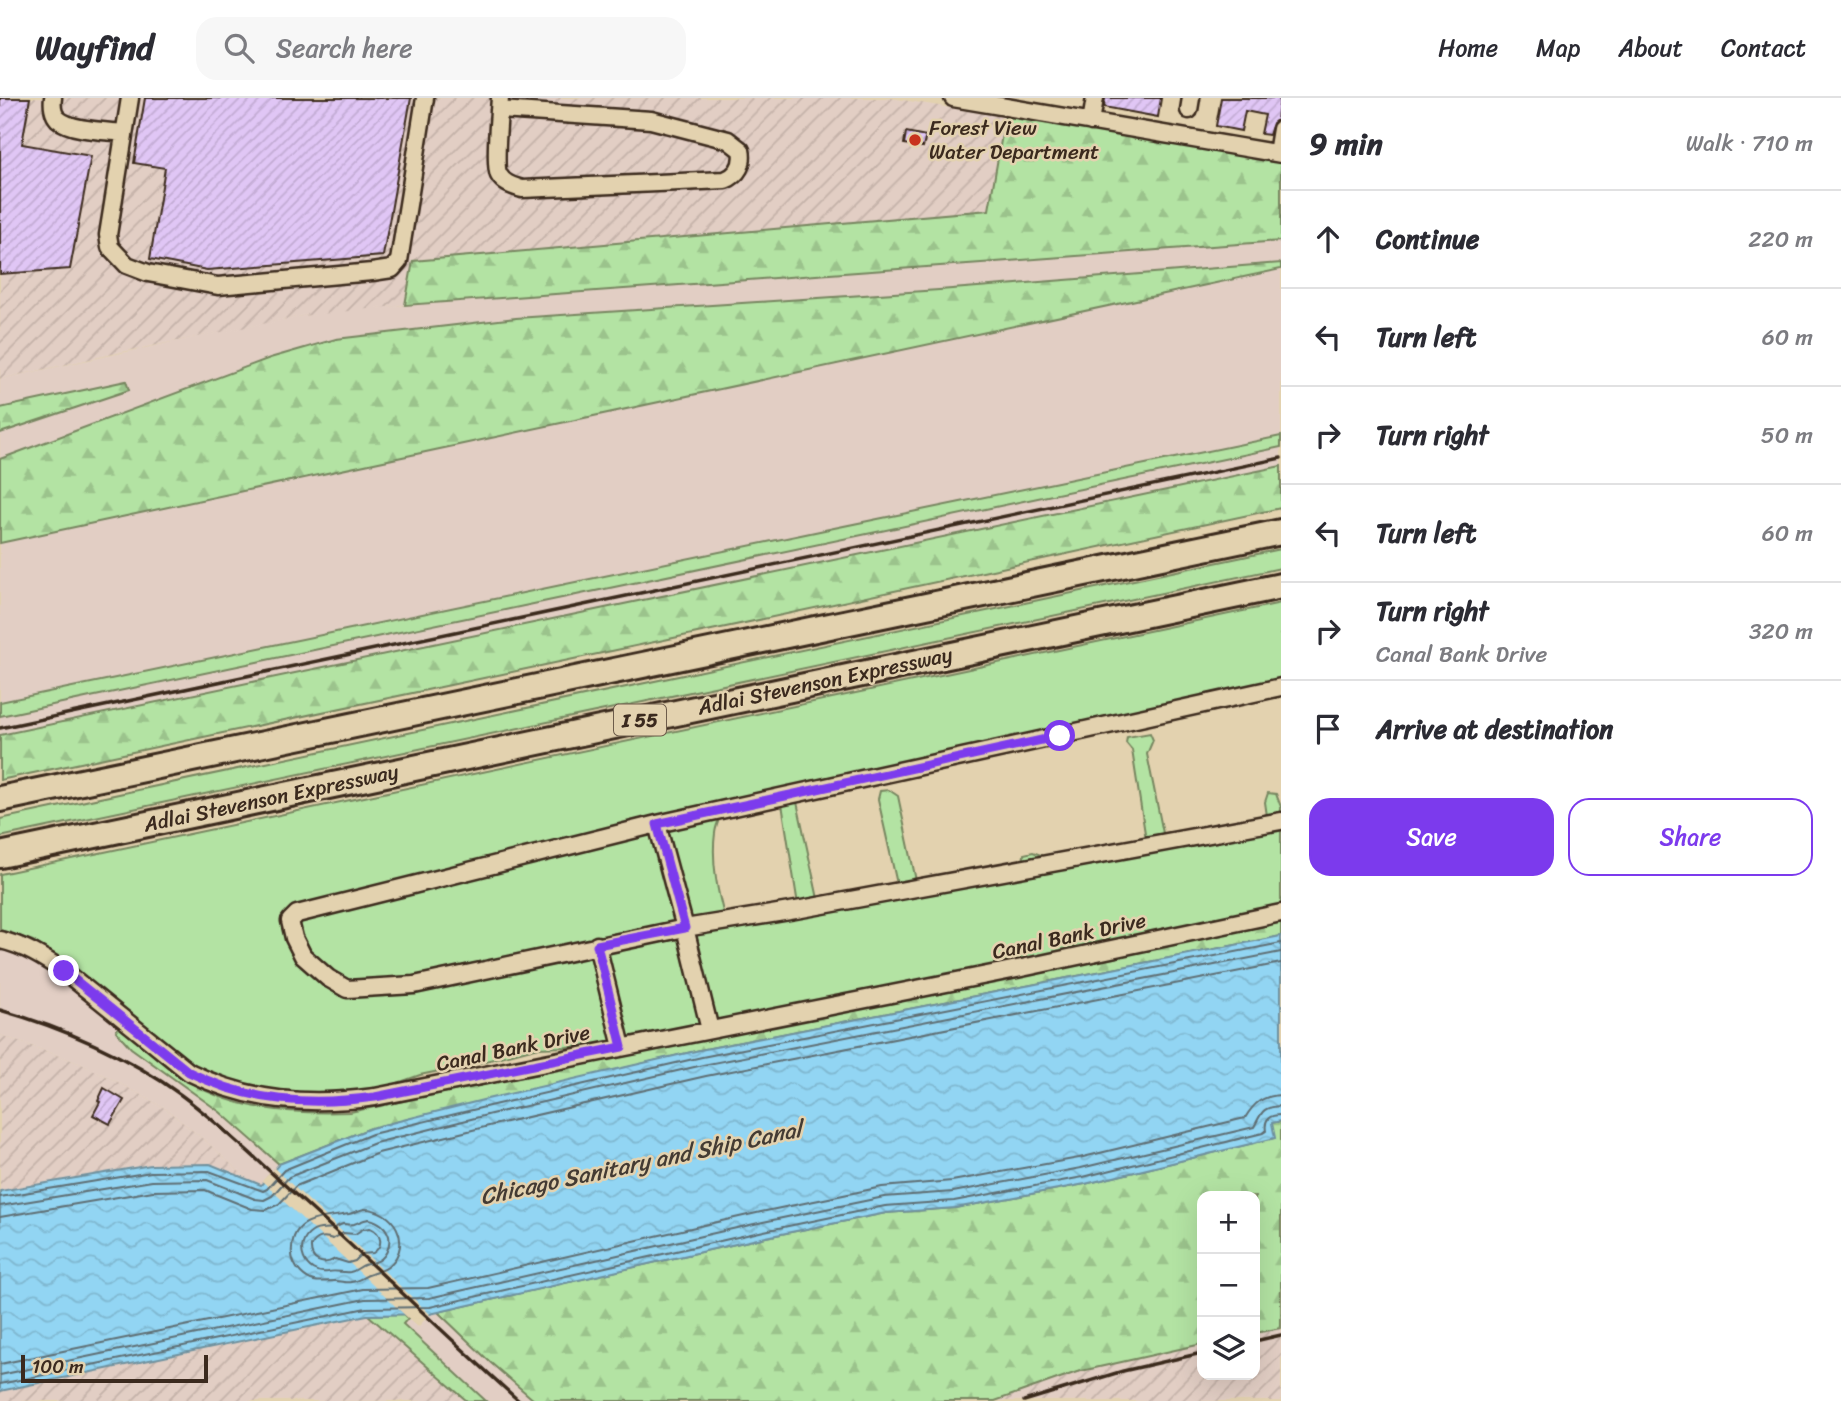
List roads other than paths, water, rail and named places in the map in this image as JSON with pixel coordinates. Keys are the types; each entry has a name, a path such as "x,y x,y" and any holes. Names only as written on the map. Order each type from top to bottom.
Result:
{"highway":[{"path":"0,799 1281,532"},
{"name":"Adlai Stevenson Expressway","path":"0,855 1281,586"}],"street":[{"path":"52,98 57,118 65,123 124,133"},
{"path":"130,98 108,234 110,247 127,265 148,273 218,286 392,269 399,261 425,98"},
{"path":"953,98 998,102 1091,122 1279,153 1281,129"},
{"path":"1091,122 1096,98"},
{"path":"499,104 651,120 728,140 741,150 743,158 737,172 724,180 522,189 504,181 497,171 499,104"},
{"path":"1281,687 657,824 298,914 290,921 294,938 303,956 328,978 347,989 414,985 685,928 1281,821"},
{"path":"657,824 710,1030"},
{"name":"Canal Bank Drive","path":"0,940 25,948 64,971 189,1072 232,1089 287,1101 316,1103 375,1097 1017,969 1281,913"},
{"path":"597,945 622,1047"}],"water":[{"name":"Chicago Sanitary and Ship Canal","path":"1281,936 1281,1121 1272,1123 1275,1138 1085,1184 955,1208 886,1213 766,1237 430,1314 367,1315 0,1391 0,1191 151,1165 210,1164 261,1185 279,1164 371,1128 487,1099 700,1050"}],"railway":[{"path":"0,728 1281,458"},
{"path":"0,1010 47,1025 94,1045 140,1068 181,1095 241,1144 519,1401"},
{"path":"1260,1340 1281,1335"},
{"path":"1024,1401 1123,1371 1197,1354"}],"place":[{"name":"Forest View Water Department","path":"915,140"}]}
